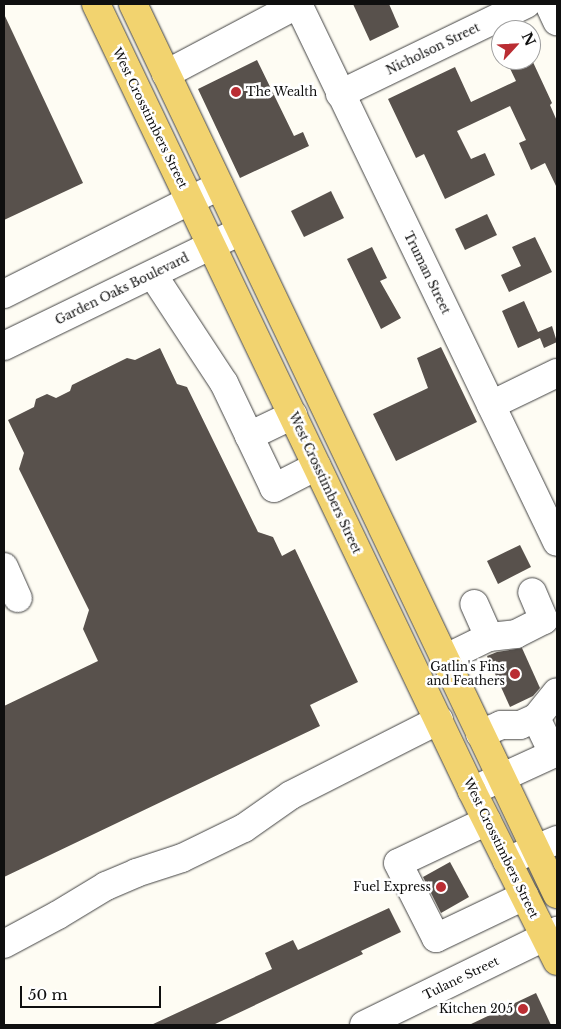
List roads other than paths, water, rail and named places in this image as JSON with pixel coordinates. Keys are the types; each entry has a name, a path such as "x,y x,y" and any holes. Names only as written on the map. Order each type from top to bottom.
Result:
{"main road":[{"name":"West Crosstimbers Street","path":"96,4 472,791 524,896 551,934 557,961"},
{"path":"133,4 501,778 547,845 557,894"},
{"path":"130,76 163,67"},
{"path":"332,497 360,483"}],"street":[{"path":"163,67 298,4"},
{"name":"Truman Street","path":"298,4 557,542"},
{"name":"Nicholson Street","path":"340,94 526,4"},
{"path":"549,4 557,20"},
{"path":"4,294 191,202 219,186"},
{"name":"Garden Oaks Boulevard","path":"4,346 241,232"},
{"path":"153,275 224,383 274,488 317,466"},
{"path":"491,405 557,373"},
{"path":"249,436 293,415"},
{"path":"4,567 18,598"},
{"path":"444,658 489,637 516,634 544,620 532,592"},
{"path":"474,604 489,637"},
{"path":"480,734 501,724 520,725 536,718 557,692"},
{"path":"472,791 555,752 536,718"},
{"path":"4,944 58,916 106,886 136,873 182,858 244,828 291,795 438,720"},
{"path":"487,821 398,863 436,938 524,896"},
{"path":"507,861 547,845"},
{"name":"Tulane Street","path":"387,1020 551,934"}],"place":[{"name":"The Wealth","path":"236,92"},
{"name":"Gatlin's Fins and Feathers","path":"515,674"},
{"name":"Fuel Express","path":"441,887"},
{"name":"Kitchen 205","path":"523,1009"}]}
